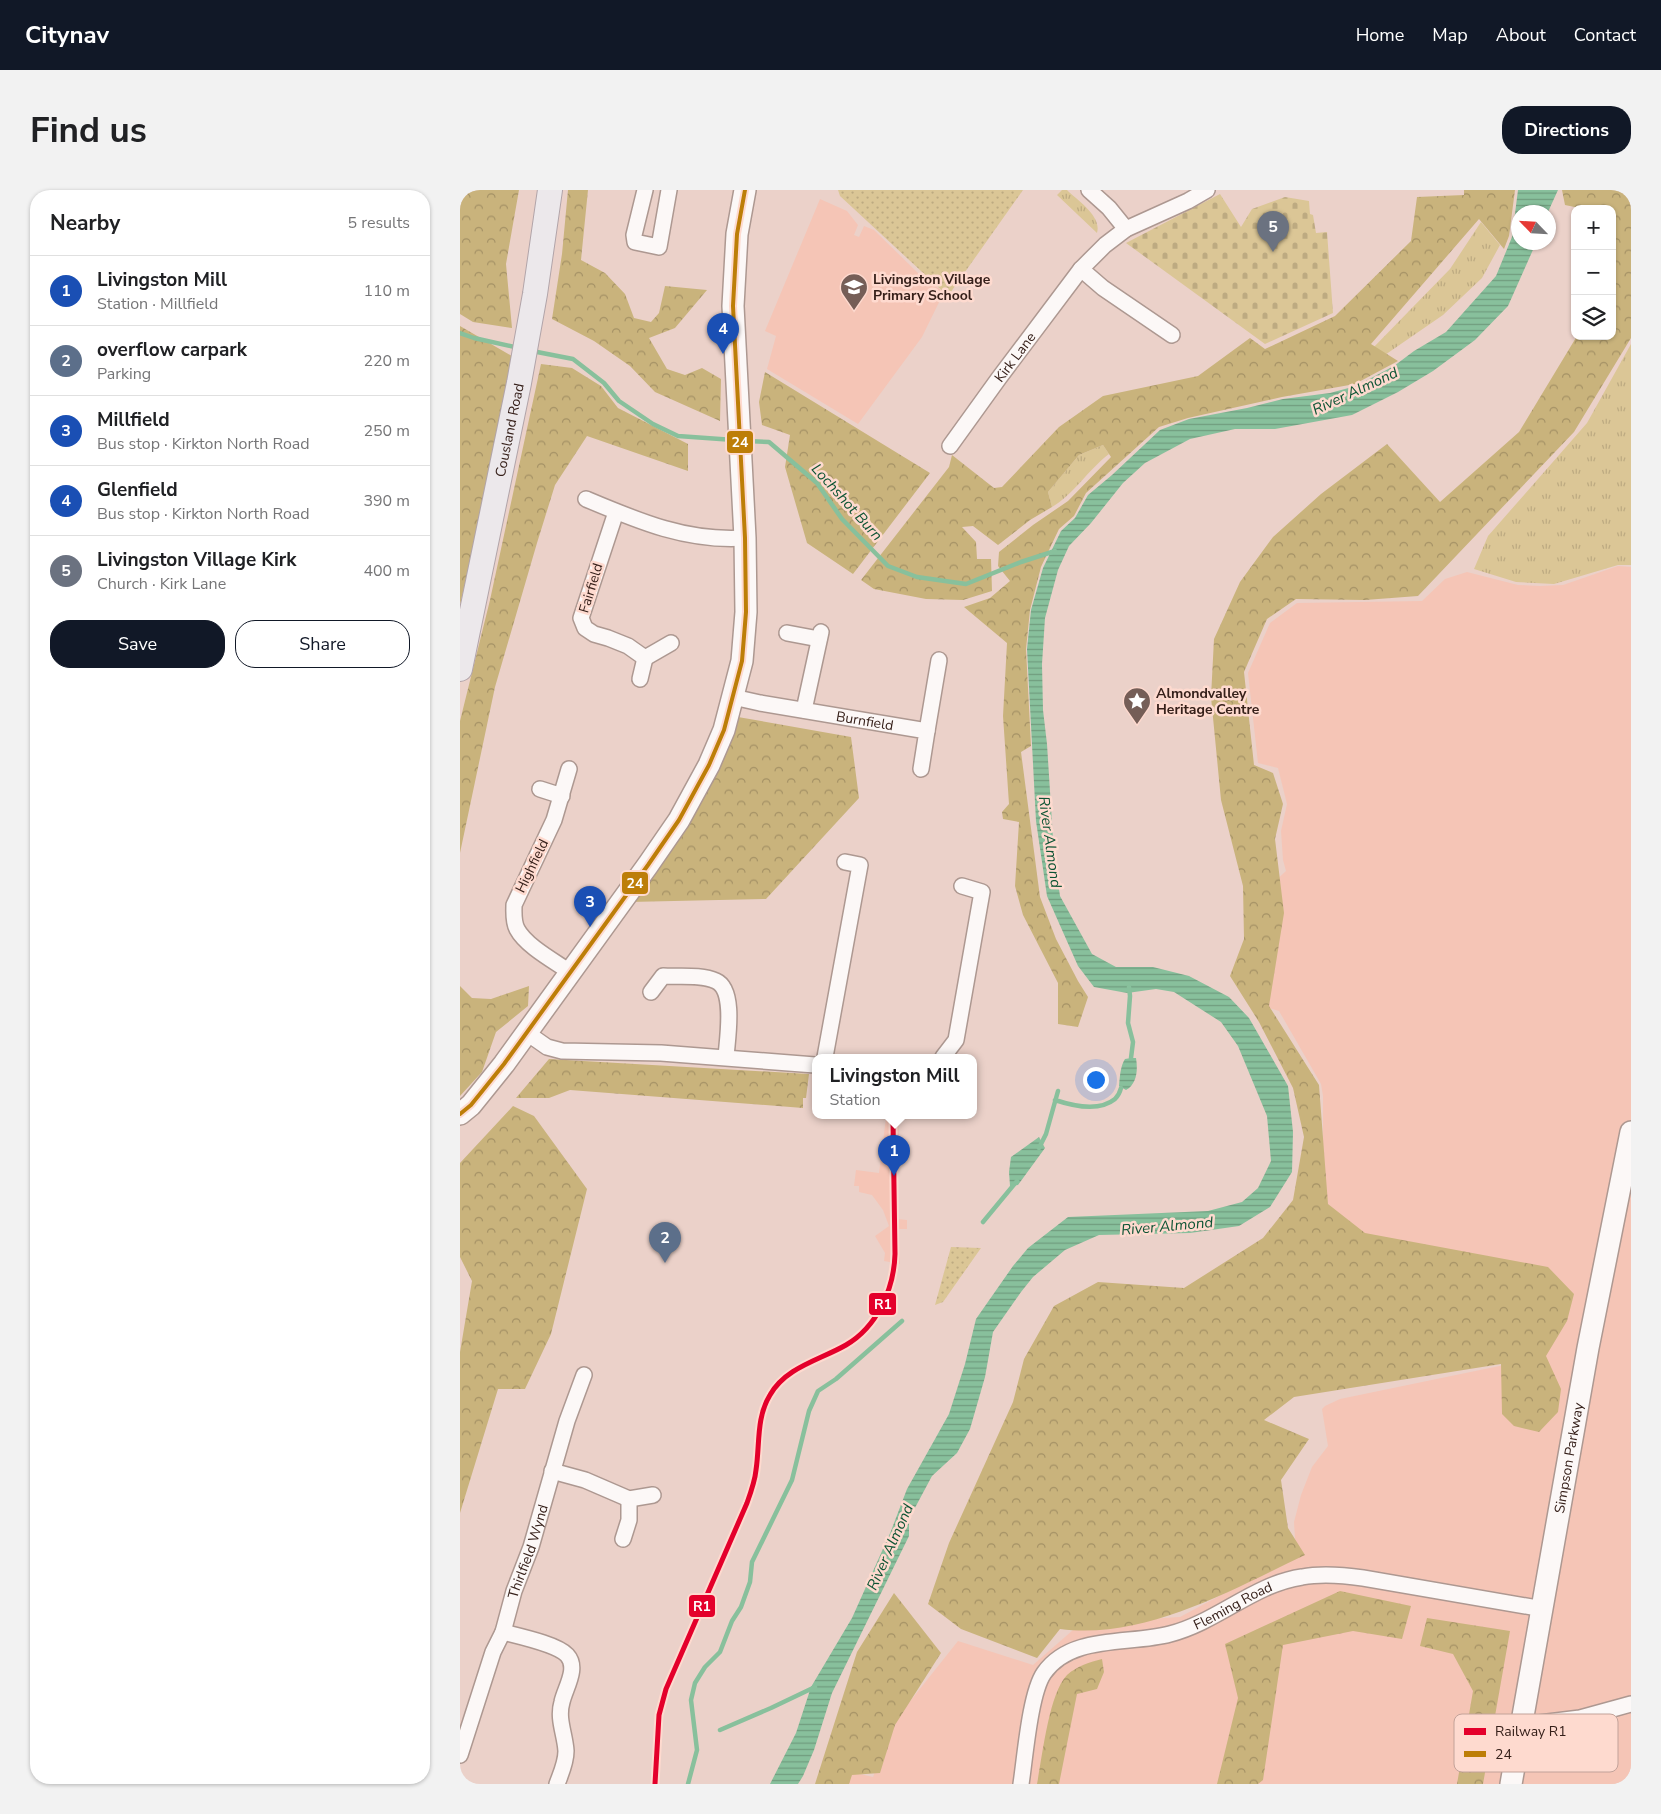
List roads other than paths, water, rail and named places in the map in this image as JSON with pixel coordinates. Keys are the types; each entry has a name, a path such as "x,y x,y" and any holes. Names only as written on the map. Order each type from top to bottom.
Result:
{"main road":[{"name":"Cousland Road","path":"460,669 519,383 535,294 550,190"},
{"path":"460,1114 471,1105 526,1033 678,820 709,765 724,730 742,661 746,612 745,538 733,280 737,234 745,190"},
{"name":"Simpson Parkway","path":"1524,1714 1588,1348 1631,1132"}],"street":[{"path":"645,190 634,235 635,242 660,247 669,190"},
{"path":"1089,190 1126,229"},
{"name":"Kirk Lane","path":"950,446 1081,269 1105,245 1126,229 1188,201 1207,190"},
{"path":"1081,269 1103,288 1172,335"},
{"path":"586,499 667,530 695,537 745,538"},
{"name":"Fairfield","path":"616,512 581,618 585,628 594,634 628,646 646,658"},
{"path":"787,633 820,635 804,710"},
{"path":"640,679 646,658 671,643"},
{"path":"921,769 939,660"},
{"name":"Burnfield","path":"734,697 927,731"},
{"name":"Highfield","path":"570,769 554,820 514,905 513,918 524,938 570,972"},
{"path":"540,789 562,796"},
{"path":"826,1054 860,865 845,862"},
{"path":"945,1054 956,1040 982,892 962,886"},
{"path":"651,992 663,976 708,978 718,981 722,985 728,1000 729,1020 726,1058"},
{"path":"526,1033 547,1047 562,1051 661,1053 812,1066"},
{"name":"Thirlfield Wynd","path":"460,1754 493,1652 503,1632 514,1591 531,1547 552,1471 584,1375"},
{"path":"552,1471 585,1480 629,1499 654,1495"},
{"path":"623,1539 629,1520 629,1499"},
{"name":"Fleming Road","path":"1021,1784 1034,1698 1043,1674 1065,1653 1080,1647 1170,1634 1195,1625 1284,1581 1309,1576 1339,1575 1363,1578 1543,1609"},
{"path":"503,1632 542,1642 565,1652 571,1661 572,1671 561,1703 561,1726 566,1752 564,1765 557,1784"},
{"path":"1595,1714 1631,1704"}],"water":[{"path":"1518,190 1558,190 1551,205 1516,205"},
{"name":"River Almond","path":"1511,239 1511,250 1533,250 1508,306 1475,340 1433,371 1398,392 1352,415 1275,429 1235,429 1190,439 1145,463 1123,483 1091,523 1069,546 1058,570 1045,618 1042,664 1043,710 1054,854 1060,896 1092,954 1116,967 1153,967 1189,976 1229,997 1249,1018 1288,1086 1293,1132 1292,1172 1270,1207 1239,1226 1190,1233 1099,1235 1065,1250 1033,1277 993,1332 985,1377 970,1429 957,1453 932,1476 909,1519 909,1536 832,1693 814,1750 803,1776 798,1784 770,1784 796,1733 811,1687 852,1618 891,1531 907,1489 949,1414 965,1364 976,1319 1013,1266 1028,1248 1068,1217 1208,1211 1242,1202 1258,1188 1271,1161 1267,1116 1238,1046 1221,1022 1174,992 1156,989 1127,993 1094,987 1078,966 1047,896 1036,821 1027,649 1031,610 1043,568 1061,531 1075,518 1088,495 1160,430 1189,419 1283,399 1330,393 1356,386 1394,366 1414,351 1446,332 1496,276"},
{"path":"1136,1058 1137,1072 1135,1080 1126,1090 1119,1086 1120,1072 1125,1059"},
{"path":"1039,1137 1045,1148 1018,1185 1010,1186 1011,1157"}],"waterway":[{"name":"Lochshot Burn","path":"460,333 519,348"},
{"name":"Lochshot Burn","path":"532,351 573,359 604,383 619,401 653,424 678,436 734,440"},
{"name":"Lochshot Burn","path":"746,441 769,442 817,483 842,519 888,566 917,577 966,584 1021,562 1055,551"},
{"path":"1129,987 1128,1023 1133,1042 1131,1058"},
{"path":"1055,1100 1078,1106 1094,1107 1109,1103 1115,1099 1121,1088"},
{"path":"1039,1148 1046,1134 1058,1091"},
{"path":"983,1222 1017,1181"},
{"path":"688,1784 697,1750 691,1700 695,1683 705,1667 720,1652 732,1621 741,1607 750,1582 752,1562 792,1480 809,1411 818,1391 836,1379 902,1321"},
{"path":"720,1730 815,1687"}],"rail line":[{"name":"R1","path":"655,1784 659,1715 666,1689 750,1495 754,1482 760,1422 770,1395 785,1377 804,1365 846,1345 857,1337 875,1318 887,1293 894,1267 895,1254 893,1120"}],"place":[{"name":"Livingston Village Kirk","path":"1273,252"},
{"name":"Livingston Village Primary School","path":"854,311"},
{"name":"Glenfield","path":"723,354"},
{"name":"Almondvalley Heritage Centre","path":"1137,725"},
{"name":"Millfield","path":"590,927"},
{"name":"Livingston Mill","path":"894,1176"},
{"name":"overflow carpark","path":"665,1263"}]}
